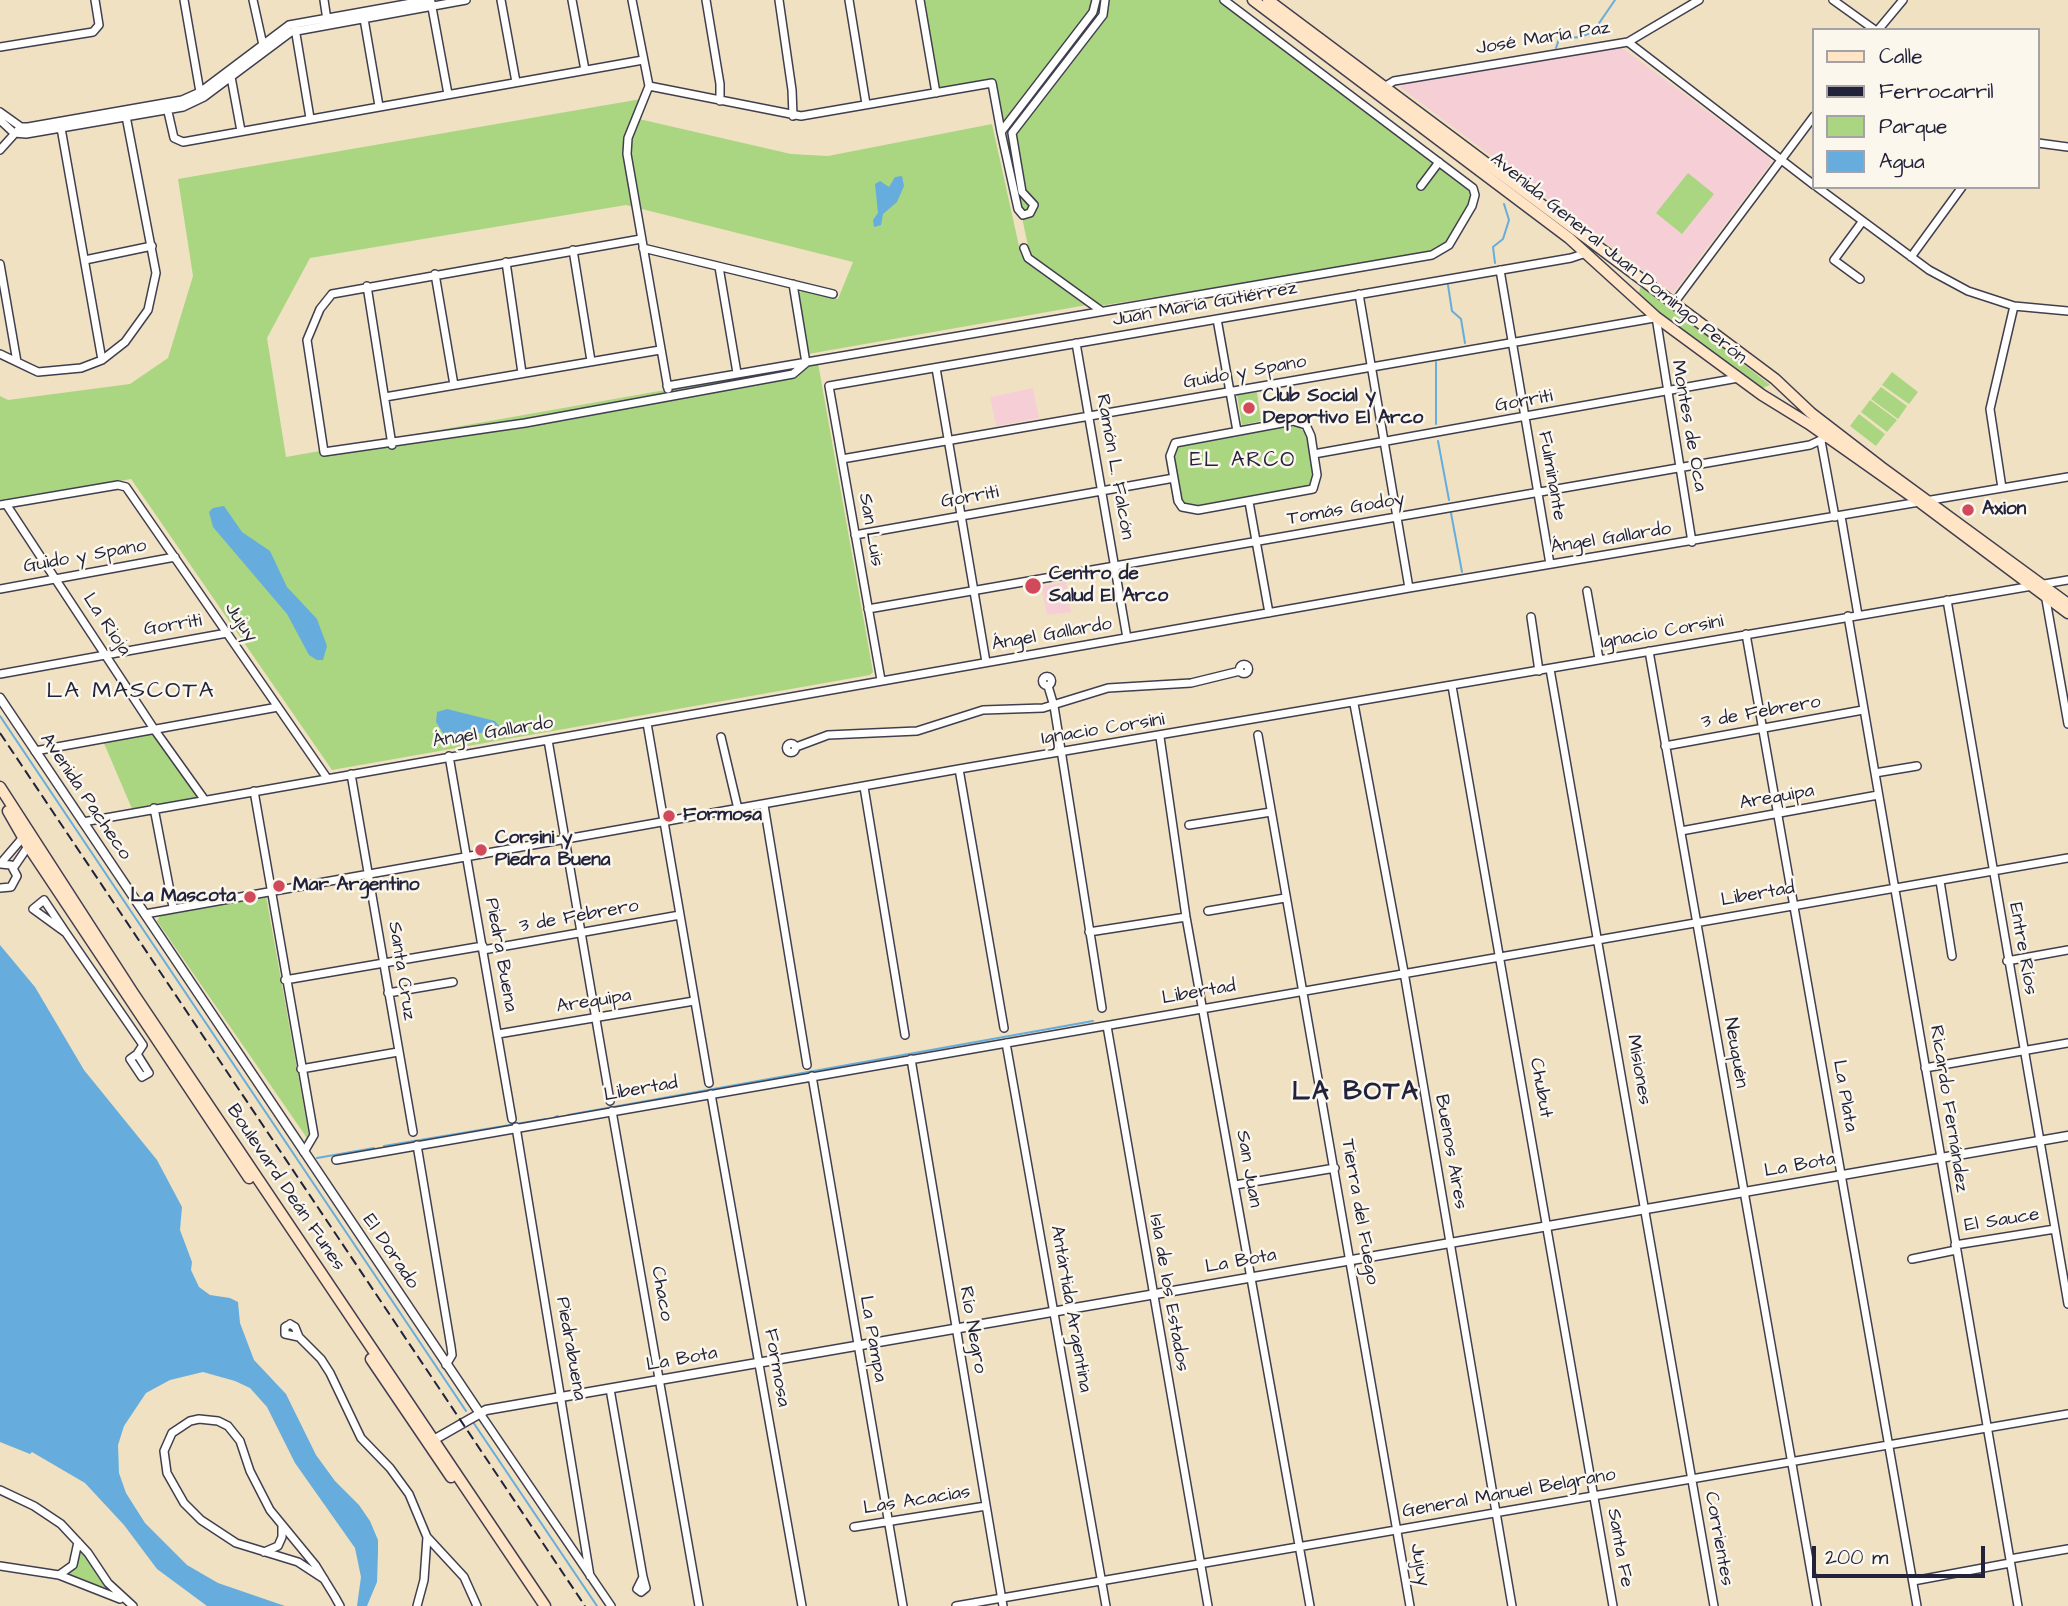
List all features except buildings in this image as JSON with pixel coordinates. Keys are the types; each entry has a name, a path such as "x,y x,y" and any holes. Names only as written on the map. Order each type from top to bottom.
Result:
{"main road":[{"name":"Avenida General Juan Domingo Perón","path":"1253,0 1586,253 1655,318 1824,439 1927,502"},
{"name":"Avenida General Juan Domingo Perón","path":"1268,0 1775,379 1833,430 1927,502 2068,604"},
{"path":"1633,298 1635,284 1645,282"},
{"path":"1762,396 1773,392 1775,379"},
{"name":"Avenida General Juan Domingo Perón","path":"2037,584 2046,596 2068,613"},
{"name":"Boulevard Deán Funes","path":"0,787 28,840 154,1038 545,1606"},
{"name":"Boulevard Deán Funes","path":"0,798 538,1606"}],"street":[{"path":"0,47 93,32 99,25 95,0"},
{"path":"184,0 200,92"},
{"path":"253,0 263,45"},
{"path":"324,0 327,21"},
{"path":"167,106 200,92 263,45 295,27 430,2 466,0"},
{"path":"502,0 516,82"},
{"path":"572,0 585,70"},
{"path":"632,0 649,86 627,145 669,397"},
{"path":"706,0 720,84 720,101"},
{"path":"779,0 792,90 793,116"},
{"path":"849,0 866,104"},
{"path":"920,0 936,93"},
{"path":"1001,132 1093,12 1096,0"},
{"path":"649,86 793,116 992,83 1018,208 1023,215 1029,214 1033,202 1022,192 1012,133 1103,15 1105,0"},
{"path":"667,386 1432,255 1455,239 1475,195 1473,188 1224,0"},
{"name":"José María Paz","path":"1384,86 1394,81 1475,66 1628,42 1699,0"},
{"path":"1833,0 1874,28"},
{"path":"1879,28 1903,0"},
{"path":"430,2 448,94"},
{"path":"363,15 379,106"},
{"path":"0,150 18,130 194,103 295,27"},
{"path":"295,27 310,118"},
{"path":"1628,42 1812,183"},
{"path":"167,106 177,141 643,60"},
{"path":"231,76 241,131"},
{"path":"0,111 18,130"},
{"path":"0,120 26,134 126,113"},
{"path":"0,354 38,372 81,368 102,360 136,330 148,310 156,272 126,113"},
{"path":"1674,303 1812,119"},
{"path":"61,128 102,360"},
{"path":"2040,143 2068,147"},
{"path":"1422,186 1439,162"},
{"path":"1820,189 1911,257 1968,291 2014,306 2068,311"},
{"path":"1911,257 1961,189"},
{"path":"1860,279 1834,260 1862,222"},
{"path":"641,239 338,291 327,298 310,331 308,359 325,453 391,445 793,374 806,361"},
{"path":"85,260 152,246"},
{"path":"643,248 833,294"},
{"path":"1024,248 1028,258 1100,310"},
{"path":"573,250 591,361"},
{"name":"Juan María Gutiérrez","path":"829,386 1586,253"},
{"path":"506,262 522,373"},
{"path":"0,264 17,362"},
{"path":"719,267 737,373"},
{"name":"Fulminante","path":"1500,270 1550,564"},
{"path":"435,274 454,385"},
{"path":"793,284 806,361"},
{"path":"367,286 391,445"},
{"path":"1359,294 1409,588"},
{"path":"2002,488 1990,409 2014,306"},
{"name":"Guido y Spano","path":"842,459 1655,318"},
{"name":"Montes de Oca","path":"1655,318 1692,542"},
{"path":"1217,319 1237,431"},
{"name":"Ramón L. Falcón","path":"1076,343 1127,638"},
{"path":"385,397 660,350"},
{"path":"936,368 986,662"},
{"name":"Gorriti","path":"1314,454 1667,393 1738,378"},
{"name":"San Luis","path":"829,386 881,680"},
{"path":"1301,422 1308,430 1314,454 1317,475 1313,489 1249,502 1189,510 1178,500 1170,456 1175,443 1301,422"},
{"path":"1824,439 1858,615"},
{"name":"Tomás Godoy","path":"868,609 1810,446 1824,439"},
{"name":"Ángel Gallardo","path":"83,822 1409,588 2068,477"},
{"name":"Gorriti","path":"855,535 1174,478"},
{"name":"Jujuy","path":"3,504 118,485 127,487 327,778"},
{"path":"1249,502 1269,613"},
{"name":"La Rioja","path":"3,504 106,653 154,730 204,799"},
{"name":"Guido y Spano","path":"0,589 175,557"},
{"name":"Ignacio Corsini","path":"145,914 959,769 1354,704 1599,659 2068,580"},
{"path":"1587,590 1599,659"},
{"path":"2046,596 2068,724"},
{"name":"Entre Ríos","path":"1947,600 2068,1304"},
{"name":"Ricardo Fernández","path":"1848,616 2018,1606"},
{"path":"1531,617 1539,671"},
{"name":"Gorriti","path":"0,674 227,633"},
{"name":"La Plata","path":"1746,634 1917,1606"},
{"name":"Neuquén","path":"1649,651 1817,1606"},
{"name":"Misiones","path":"1550,669 1647,1209 1691,1478"},
{"path":"796,747 828,735 928,729 984,710 1054,706 1115,687 1191,683 1240,671"},
{"path":"1048,686 1054,706 1102,1008"},
{"name":"Chubut","path":"1452,686 1594,1495"},
{"name":"Avenida Pacheco","path":"0,698 145,914"},
{"name":"Buenos Aires","path":"1354,704 1404,972 1512,1606"},
{"path":"35,751 278,707"},
{"name":"3 de Febrero","path":"1665,746 1863,710"},
{"path":"647,723 709,1083"},
{"name":"Tierra del Fuego","path":"1258,735 1397,1530"},
{"path":"722,737 738,809"},
{"name":"San Juan","path":"1160,737 1186,917 1310,1606"},
{"path":"548,740 610,1101"},
{"name":"Piedra Buena","path":"449,756 513,1119"},
{"path":"1874,773 1917,766"},
{"path":"959,769 1004,1028"},
{"name":"Santa Cruz","path":"351,774 413,1132"},
{"path":"864,787 905,1035"},
{"path":"254,791 314,1135 304,1152"},
{"name":"Arequipa","path":"1681,831 1878,795"},
{"path":"764,805 807,1065"},
{"path":"154,808 173,907"},
{"path":"1189,825 1271,813"},
{"path":"0,864 28,840"},
{"path":"0,888 7,889 15,884 17,876 14,867 28,840"},
{"name":"Libertad","path":"336,1160 2068,858"},
{"path":"0,864 14,867"},
{"path":"1940,881 1952,956"},
{"path":"1208,911 1285,898"},
{"path":"66,933 33,909 44,900 143,1045"},
{"name":"El Dorado","path":"145,914 611,1606"},
{"name":"3 de Febrero","path":"285,979 680,915"},
{"path":"1089,932 1186,917"},
{"path":"2007,961 2068,950"},
{"path":"388,993 453,982"},
{"name":"Arequipa","path":"498,1034 694,1001"},
{"name":"Isla de los Estados","path":"1107,1026 1208,1606"},
{"path":"138,1054 143,1045 154,1038"},
{"name":"Antártida Argentina","path":"1006,1043 1101,1581"},
{"path":"1925,1068 2068,1043"},
{"path":"301,1069 398,1052"},
{"name":"Río Negro","path":"911,1059 1002,1602"},
{"name":"La Pampa","path":"812,1076 902,1606"},
{"name":"Formosa","path":"711,1094 802,1606"},
{"name":"Chaco","path":"612,1111 699,1606"},
{"name":"Piedrabuena","path":"516,1128 590,1576"},
{"name":"La Bota","path":"431,1442 479,1412 562,1396 2068,1136"},
{"path":"417,1145 451,1347 452,1355 446,1364"},
{"path":"1235,1185 1335,1168"},
{"name":"El Sauce","path":"1912,1259 2055,1229"},
{"path":"299,1337 330,1374 361,1438 390,1468 409,1494 427,1537 464,1577 477,1606"},
{"path":"610,1388 643,1577"},
{"name":"General Manuel Belgrano","path":"956,1606 1002,1602 1101,1581 1299,1546 2068,1414"},
{"path":"324,1579 298,1562 217,1533 184,1503 164,1462 164,1451 172,1433 190,1421 199,1419 218,1421 228,1426 240,1441 258,1488 282,1526 324,1579 340,1606"},
{"name":"Corrientes","path":"1691,1478 1714,1606"},
{"path":"0,1490 46,1513 78,1541 108,1583 130,1604"},
{"name":"Santa Fe","path":"1594,1495 1613,1606"},
{"name":"Las Acacias","path":"854,1528 986,1506"},
{"path":"264,1552 278,1546 282,1537 282,1526"},
{"name":"Jujuy","path":"1397,1530 1410,1606"},
{"path":"417,1606 424,1580 427,1537"},
{"path":"59,1575 73,1564 78,1541"},
{"path":"1913,1581 2068,1549"},
{"path":"0,1566 59,1575 130,1604"},
{"path":"1101,1581 1106,1606"}],"shaded area":[{"path":"1621,47 1770,158 1771,163 1673,293 1400,87 1404,84"},
{"path":"1033,388 1039,418 996,426 990,397"},
{"path":"1066,582 1071,612 1047,615 1041,586"}],"green space":[{"path":"924,0 1220,0 1468,188 1470,197 1463,218 1452,237 1428,254 1099,306 1030,255 993,81 939,90"},
{"path":"647,98 639,119 791,154 828,156 992,124 1021,255 1087,305 808,354 797,295 802,291 838,299 853,262 626,205 310,258 267,338 286,457 818,363 873,672 870,675 332,770 131,479 0,502 0,396 8,400 130,384 168,358 193,276 178,179"},
{"path":"1688,173 1714,194 1682,234 1656,213"},
{"path":"1641,286 1770,385 1760,389 1638,296"},
{"path":"1892,372 1918,392 1909,404 1882,385"},
{"path":"1881,387 1907,406 1898,419 1871,399"},
{"name":"Club Social y Deportivo El Arco","path":"1257,392 1261,421 1242,425 1237,395"},
{"path":"1870,400 1897,420 1887,432 1861,412"},
{"path":"1859,414 1885,434 1876,446 1850,426"},
{"path":"1296,425 1307,434 1315,479 1311,488 1197,507 1181,501 1173,456 1178,446"},
{"path":"153,731 200,797 133,811 103,741"},
{"path":"266,896 309,1135 307,1138 157,921 160,916"},
{"path":"80,1550 83,1550 110,1589 67,1575"}],"water":[{"path":"902,176 904,186 897,202 883,214 881,225 874,227 873,220 878,213 875,184 880,181 889,187 895,177"},
{"path":"224,506 242,532 270,551 287,587 317,619 327,646 323,660 309,655 287,614 213,527 209,512 213,508"},
{"path":"447,709 495,721 500,727 492,732 445,736 436,722 437,712"},
{"path":"0,945 35,987 84,1070 157,1160 182,1207 180,1230 192,1262 191,1270 199,1287 210,1295 238,1302 240,1323 254,1360 286,1394 316,1455 370,1521 378,1540 377,1582 367,1606 357,1606 361,1577 355,1548 295,1463 267,1407 250,1388 235,1381 203,1372 170,1380 146,1393 124,1426 118,1445 119,1473 126,1493 145,1523 187,1565 218,1583 285,1606 207,1606 157,1569 124,1525 85,1483 32,1452 30,1454 0,1442"}],"waterway":[{"path":"1556,48 1559,39 1580,37 1593,32 1615,0"},
{"path":"1495,263 1493,247 1503,239 1509,220 1504,204"},
{"path":"1448,285 1452,311 1461,319 1465,343"},
{"path":"1436,362 1436,424"},
{"path":"1438,441 1449,500"},
{"path":"1451,513 1462,572"},
{"path":"0,716 466,1411"},
{"path":"568,1115 1093,1021"},
{"path":"384,1146 546,1119"},
{"path":"317,1158 374,1148"},
{"path":"473,1422 597,1606"}],"railway":[{"path":"0,733 585,1606"}],"place":[{"name":"Club Social y Deportivo El Arco","path":"1249,408"},
{"name":"Axion","path":"1968,510"},
{"name":"Centro de Salud El Arco","path":"1033,586"},
{"name":"Formosa","path":"669,816"},
{"name":"Corsini y Piedra Buena","path":"481,850"},
{"name":"Mar Argentino","path":"279,886"},
{"name":"La Mascota","path":"250,897"}],"district":[{"name":"EL ARCO","path":"1243,462"},
{"name":"LA MASCOTA","path":"131,692"},
{"name":"LA BOTA","path":"1356,1094"}]}
